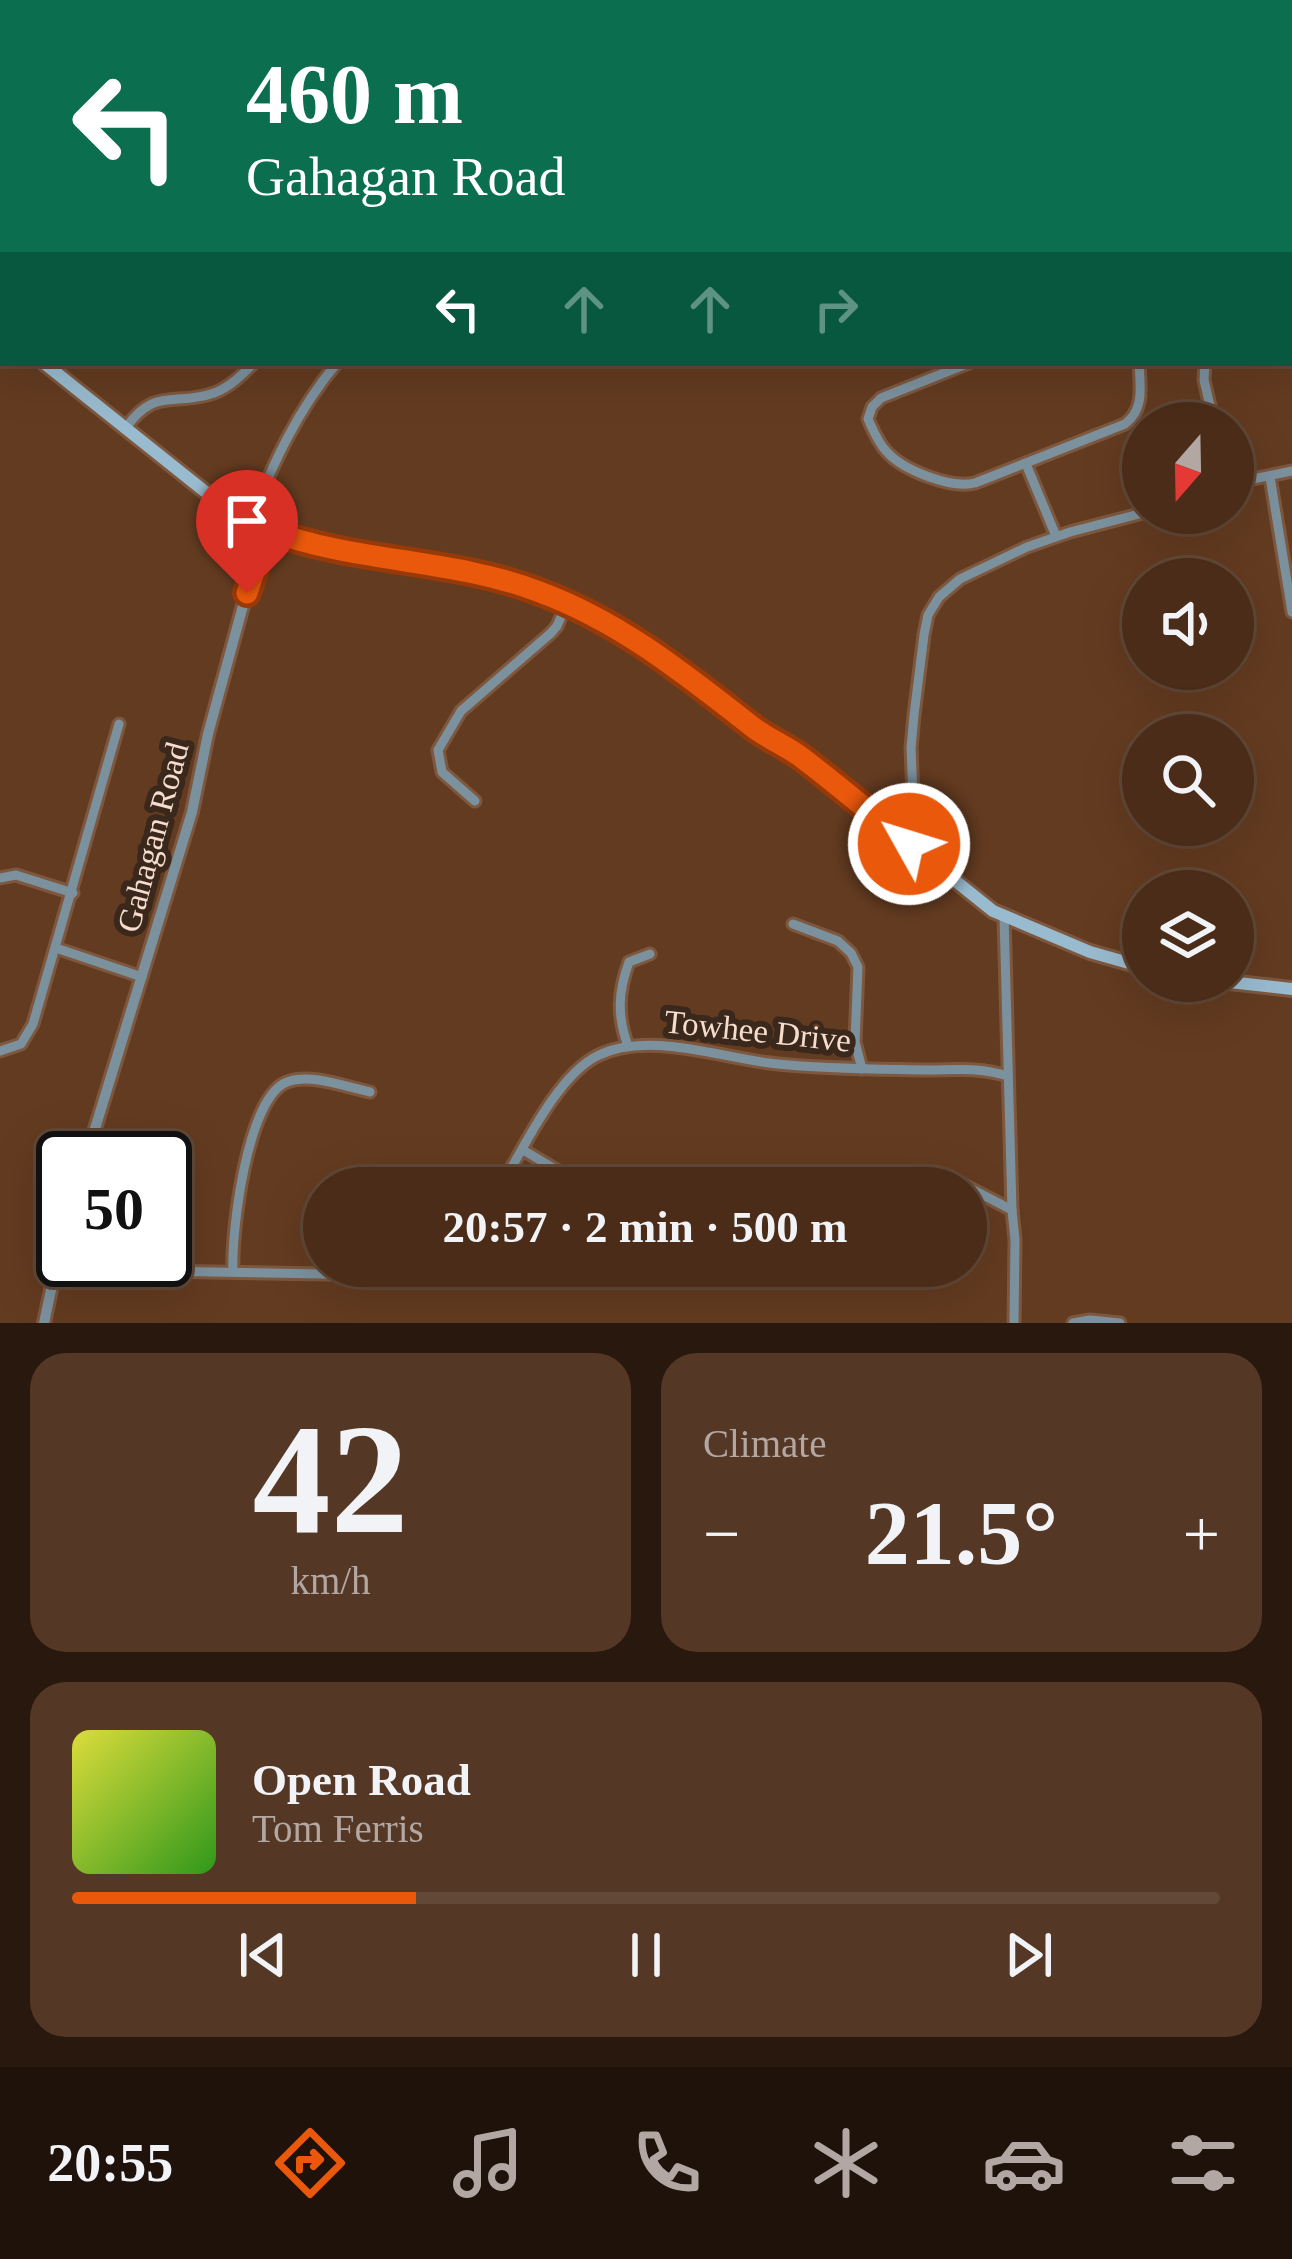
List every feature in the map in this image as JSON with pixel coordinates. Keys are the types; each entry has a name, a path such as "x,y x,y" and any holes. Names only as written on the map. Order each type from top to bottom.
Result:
{"main road":[{"path":"48,366 223,506 268,530 331,549 476,572 536,590 594,615 648,647 772,741 796,753 993,911 1122,962"},
{"path":"1254,985 1292,989"}],"street":[{"path":"125,429 151,403 219,391 251,366"},
{"path":"250,521 310,397 335,366"},
{"path":"962,366 881,398 868,418 889,455 952,485 975,483 1125,424 1135,417 1141,396 1138,366"},
{"path":"1205,366 1209,402"},
{"path":"1025,464 1056,536"},
{"path":"1254,480 1292,471"},
{"path":"1270,477 1288,557 1292,612"},
{"path":"909,844 911,748 928,615 945,590 960,579 1056,536 1122,519"},
{"name":"Gahagan Road","path":"94,1131 192,812 208,734 268,530"},
{"path":"476,801 442,772 442,742 461,711 557,626 567,603"},
{"path":"0,1051 21,1043 30,1032 119,724"},
{"path":"0,878 16,875 73,893"},
{"path":"1004,916 1016,1240 1014,1323"},
{"path":"793,924 846,947 858,967 855,1042 862,1069"},
{"path":"56,948 142,977"},
{"path":"628,1046 618,998 621,984 628,962 650,954"},
{"name":"Towhee Drive","path":"513,1167 569,1078 597,1056 628,1046 664,1046 776,1064 982,1068 1007,1076"},
{"path":"233,1272 240,1184 271,1093 302,1079 370,1092"},
{"path":"523,1150 552,1167"},
{"path":"987,1197 1012,1210"},
{"path":"192,1271 303,1273"},
{"path":"44,1323 52,1287"},
{"path":"1073,1323 1120,1323"}],"route":[{"path":"247,593 268,530 313,545 476,572 536,590 594,615 648,647 772,741 796,753 909,844"}]}
